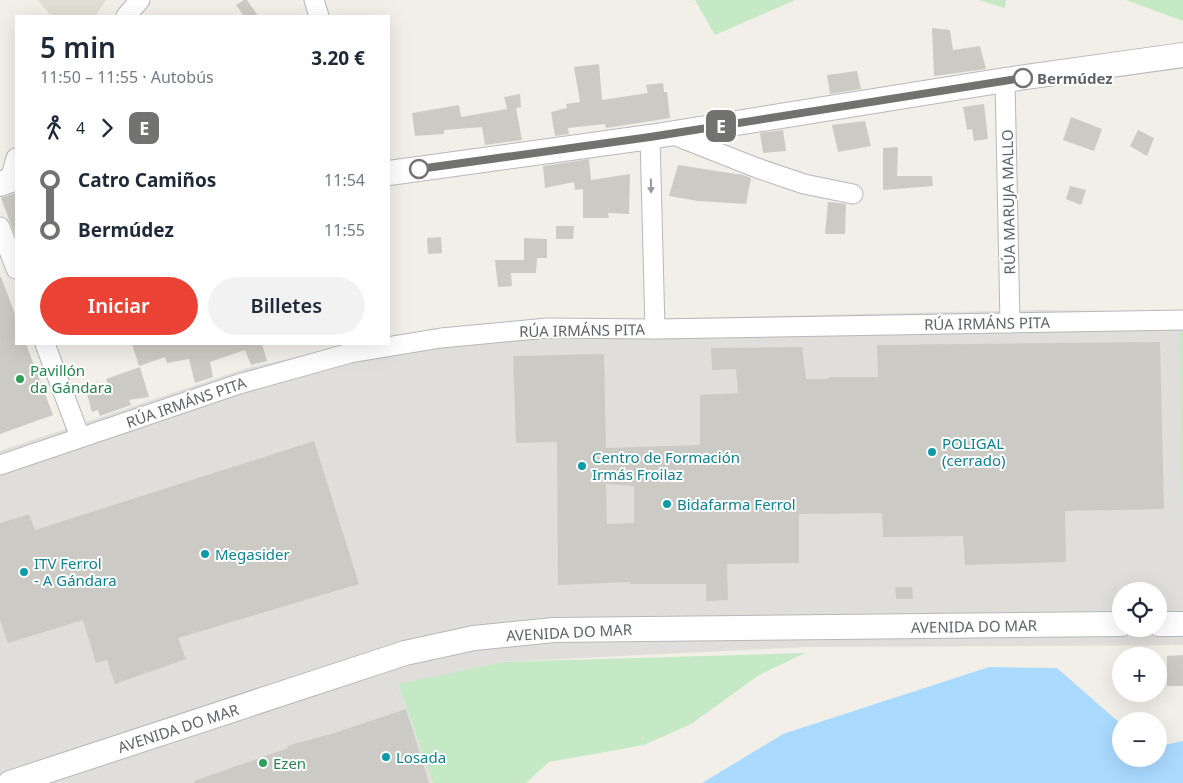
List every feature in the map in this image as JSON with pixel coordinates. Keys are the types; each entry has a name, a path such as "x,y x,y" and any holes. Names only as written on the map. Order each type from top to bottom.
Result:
{"street":[{"path":"127,15 140,0"},
{"path":"314,0 319,15"},
{"path":"390,174 661,136 1005,80 1183,54"},
{"name":"RÚA MARUJA MALLO","path":"1005,80 1010,323"},
{"path":"661,136 804,184 853,194"},
{"path":"655,329 661,136"},
{"path":"0,226 15,266"},
{"name":"RÚA IRMÁNS PITA","path":"390,344 537,329 655,329 1183,320"},
{"path":"45,345 80,437"},
{"name":"RÚA IRMÁNS PITA","path":"0,465 350,348 377,345"},
{"name":"AVENIDA DO MAR","path":"10,783 405,653 474,638 554,630 1112,624"},
{"path":"1167,624 1183,624"}],"shaded area":[{"path":"38,0 106,0 96,15 50,15"},
{"path":"1038,310 1183,312 1183,645 806,647 503,662 398,685 433,783 0,783 0,451 247,368 350,345 390,345 390,336 556,321"}],"green space":[{"path":"695,0 795,0 715,35"},
{"path":"979,0 1006,0 1005,8"},
{"path":"1126,0 1183,0 1183,21"},
{"path":"1180,333 1183,333 1183,523"},
{"path":"805,653 759,675 691,724 644,745 549,762 526,783 433,783 398,684 503,662"}],"water":[{"path":"989,667 1057,668 1112,716 1112,767 1167,767 1167,744 1183,741 1183,783 702,783 783,734"}],"building":[{"path":"247,0 257,15 243,15 236,5"},
{"path":"932,28 950,30 953,50 980,46 986,69 934,76"},
{"path":"599,64 602,100 648,93 646,85 663,83 664,92 667,92 670,118 606,128 605,124 568,128 569,134 555,136 551,112 567,108 566,104 580,102 574,67"},
{"path":"857,71 861,89 830,94 827,75"},
{"path":"520,94 521,107 516,108 522,140 485,145 482,127 444,130 444,134 415,136 412,113 459,105 461,117 507,109 504,97"},
{"path":"984,104 988,139 974,141 972,129 967,130 963,107"},
{"path":"1071,117 1102,129 1094,151 1063,140"},
{"path":"865,121 871,146 838,152 832,125"},
{"path":"783,130 786,151 763,153 760,133"},
{"path":"1138,130 1154,138 1147,156 1130,146"},
{"path":"898,147 897,176 932,176 933,186 883,190 883,148"},
{"path":"589,159 591,180 630,174 629,214 608,213 609,218 583,218 583,189 575,190 574,182 545,188 543,166"},
{"path":"678,165 743,175 751,178 746,204 698,201 669,196"},
{"path":"1070,186 1086,190 1081,205 1066,199"},
{"path":"15,193 15,235 1,198"},
{"path":"828,202 846,204 845,234 825,234"},
{"path":"556,226 574,226 573,239 556,239"},
{"path":"441,237 442,253 428,254 427,238"},
{"path":"524,238 547,239 547,258 537,258 536,273 511,273 512,286 498,287 495,260 524,260"},
{"name":"Pavillón da Gándara","path":"1,277 15,314 15,345 26,345 53,415 0,434"},
{"name":"POLIGAL (cerrado)","path":"1160,342 1164,509 1065,511 1066,562 965,565 963,536 883,537 882,513 799,514 799,563 727,564 728,600 706,601 706,584 630,584 630,582 558,585 557,442 516,443 513,356 604,354 606,448 700,445 700,395 738,393 736,369 712,370 711,348 802,347 806,379 829,379 828,377 878,377 877,345","holes":["606,484 634,486 634,523 607,524"]},
{"path":"132,345 262,345 267,361 251,365 245,350 210,362 213,377 195,383 189,359 167,363 165,357 139,366"},
{"path":"140,367 149,397 129,400 131,405 100,416 98,410 92,412 86,390 108,384 106,379"},
{"name":"Megasider","path":"314,441 359,584 178,638 186,659 115,684 107,660 96,663 83,620 8,643 0,620 0,523 29,514 35,530"},
{"path":"895,587 912,587 913,599 896,599"},
{"path":"1183,655 1183,686 1167,686 1167,656"},
{"path":"406,709 429,783 195,783 194,781 288,748 287,746 334,733"}],"bus line":[{"name":"E","path":"419,169 650,137 1023,78"}],"place":[{"name":"Bermúdez","path":"1023,78"},
{"name":"Pavillón da Gándara","path":"20,379"},
{"name":"POLIGAL (cerrado)","path":"932,452"},
{"name":"Centro de Formación Irmás Froilaz","path":"582,466"},
{"name":"Bidafarma Ferrol","path":"667,504"},
{"name":"Megasider","path":"205,554"},
{"name":"ITV Ferrol - A Gándara","path":"24,572"},
{"name":"Losada","path":"386,757"},
{"name":"Ezen","path":"263,763"}]}
